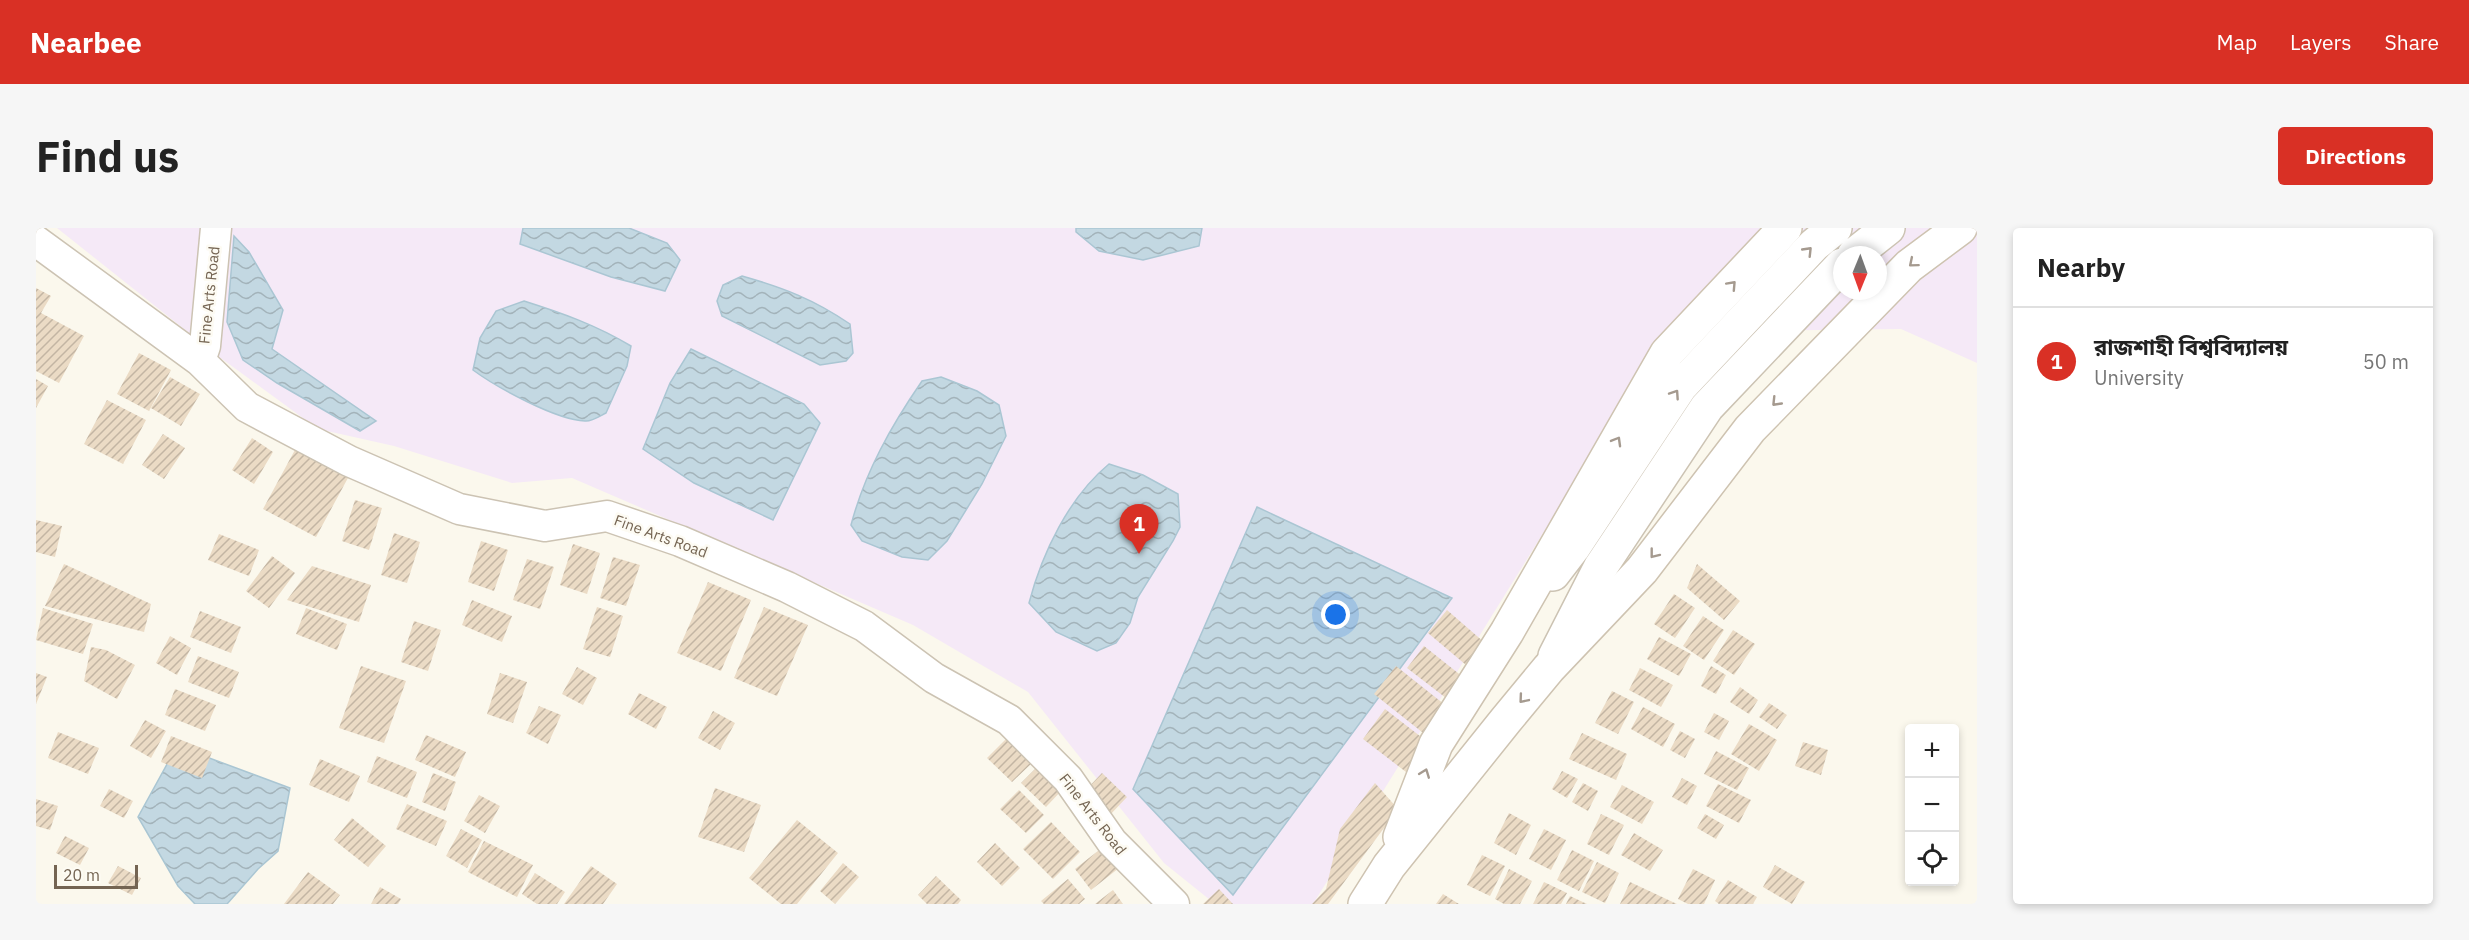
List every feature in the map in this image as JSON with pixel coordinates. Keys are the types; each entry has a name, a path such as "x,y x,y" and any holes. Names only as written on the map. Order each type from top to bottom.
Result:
{"main road":[{"path":"1389,866 1436,744 1507,632 1667,353 1785,228"},
{"path":"1507,632 1574,548 1680,387 1814,245 1835,228"},
{"path":"1865,246 1888,228"},
{"path":"1365,904 1389,866 1549,668 1642,570 1750,429 1909,266 1959,228"},
{"path":"1549,668 1600,568 1707,407 1833,274"}],"street":[{"name":"Fine Arts Road","path":"216,228 205,346 200,361 247,407 349,461 459,509 545,526 607,516 680,541 787,587 864,626 934,678 1009,720 1068,779 1112,842 1173,904"},
{"path":"36,241 200,361"}],"shaded area":[{"path":"57,228 1977,228 1977,363 1901,329 1668,332 1313,904 1215,904 1164,863 1028,692 913,625 572,478 512,483 394,446 318,429 218,356"}],"water":[{"path":"523,228 629,228 667,243 680,260 665,291 611,277 520,244"},
{"path":"1076,228 1202,228 1199,246 1143,260 1099,251 1076,232"},
{"path":"234,236 249,252 283,310 272,349 376,421 360,431 277,383 243,360 227,322"},
{"path":"742,276 798,295 850,324 853,353 846,361 820,365 722,316 717,301 723,285"},
{"path":"524,301 579,320 631,346 627,366 606,413 587,421 558,415 511,393 473,370 480,338 496,311"},
{"path":"691,349 804,404 820,423 773,520 694,483 643,449 670,383"},
{"path":"941,377 977,391 999,405 1006,436 982,484 947,541 928,560 902,557 862,541 851,525 871,468 900,415 922,381"},
{"path":"1109,464 1143,475 1178,494 1180,527 1138,597 1130,623 1116,643 1097,651 1056,632 1029,603 1041,565 1059,527 1081,493"},
{"path":"1257,507 1452,598 1233,895 1133,789"},
{"path":"177,746 290,788 278,851 258,869 227,904 195,904 178,886 138,817"}],"building":[{"path":"36,288 51,296 41,313 84,336 59,383 36,371"},
{"path":"139,353 171,370 149,411 117,394"},
{"path":"170,377 200,394 181,426 151,408"},
{"path":"36,379 48,386 36,408"},
{"path":"107,400 146,420 123,464 84,444"},
{"path":"163,434 185,448 164,479 142,465"},
{"path":"252,438 273,452 254,484 232,470"},
{"path":"296,448 349,476 316,537 263,509"},
{"path":"355,500 382,508 369,550 342,541"},
{"path":"36,520 62,526 55,557 36,552"},
{"path":"394,533 420,542 407,583 381,575"},
{"path":"219,534 259,550 249,576 208,560"},
{"path":"481,541 508,550 494,591 468,582"},
{"path":"573,544 600,553 587,594 560,585"},
{"path":"272,556 295,573 269,608 246,591"},
{"path":"613,557 640,565 626,606 600,598"},
{"path":"527,559 554,567 540,609 513,600"},
{"path":"64,564 151,604 144,632 45,606"},
{"path":"1697,564 1740,601 1724,620 1687,588"},
{"path":"312,566 371,585 359,622 287,600"},
{"path":"708,582 751,600 721,671 677,653"},
{"path":"1674,594 1695,608 1675,638 1654,624"},
{"path":"472,600 512,616 502,642 462,625"},
{"path":"597,607 623,616 610,657 583,649"},
{"path":"764,607 808,625 777,696 734,678"},
{"path":"43,608 93,624 83,654 36,640"},
{"path":"306,608 347,624 337,650 296,634"},
{"path":"1447,610 1485,643 1466,665 1428,633"},
{"path":"200,611 241,627 231,653 190,637"},
{"path":"1703,616 1724,630 1704,660 1683,646"},
{"path":"414,621 441,630 428,671 401,662"},
{"path":"1733,630 1755,644 1734,675 1713,661"},
{"path":"170,636 191,648 177,675 156,663"},
{"path":"1659,637 1691,654 1679,676 1647,659"},
{"path":"1424,646 1463,677 1446,698 1407,668"},
{"path":"91,647 106,650 135,665 117,699 84,681"},
{"path":"198,656 239,672 229,698 188,682"},
{"path":"361,666 406,681 384,743 339,728"},
{"path":"1396,666 1454,712 1432,740 1374,694"},
{"path":"1711,666 1726,675 1716,694 1701,686"},
{"path":"577,667 597,678 583,705 562,694"},
{"path":"1640,668 1673,685 1661,707 1629,690"},
{"path":"36,673 47,677 36,704"},
{"path":"500,673 527,682 513,723 487,714"},
{"path":"1740,687 1758,700 1749,714 1730,702"},
{"path":"175,689 216,705 205,731 165,715"},
{"path":"1612,691 1634,702 1618,734 1595,723"},
{"path":"639,693 667,707 656,729 628,714"},
{"path":"1769,703 1787,715 1777,729 1759,717"},
{"path":"539,706 561,715 548,744 526,733"},
{"path":"1643,707 1675,724 1663,747 1631,729"},
{"path":"1385,709 1429,743 1406,772 1363,739"},
{"path":"713,711 735,723 720,750 698,738"},
{"path":"1714,713 1729,721 1719,740 1704,732"},
{"path":"145,720 166,731 151,758 130,746"},
{"path":"1749,724 1777,740 1759,771 1731,754"},
{"path":"1680,731 1695,739 1685,758 1670,750"},
{"path":"58,732 99,748 88,774 48,758"},
{"path":"1582,733 1627,754 1616,780 1569,759"},
{"path":"426,735 466,752 455,777 415,760"},
{"path":"171,736 212,752 202,778 161,762"},
{"path":"1006,739 1031,764 1012,782 987,758"},
{"path":"1803,742 1828,750 1821,775 1795,766"},
{"path":"1716,751 1749,768 1737,790 1704,774"},
{"path":"377,756 417,772 407,798 367,782"},
{"path":"320,759 360,776 349,802 309,785"},
{"path":"1040,764 1064,788 1046,807 1021,783"},
{"path":"1562,771 1578,779 1567,798 1552,789"},
{"path":"433,773 456,782 445,811 422,802"},
{"path":"1102,773 1127,797 1109,816 1084,792"},
{"path":"1682,778 1697,786 1687,805 1672,797"},
{"path":"1375,783 1398,809 1328,904 1312,904 1326,889 1340,829"},
{"path":"1583,783 1598,791 1588,811 1572,802"},
{"path":"1718,784 1751,800 1739,823 1706,806"},
{"path":"1622,785 1654,802 1642,824 1610,807"},
{"path":"715,788 761,805 744,852 698,837"},
{"path":"109,789 133,801 124,818 100,806"},
{"path":"1019,790 1044,815 1026,833 1000,809"},
{"path":"479,795 500,806 485,833 464,821"},
{"path":"36,799 58,806 50,830 36,826"},
{"path":"407,804 447,821 436,846 396,829"},
{"path":"1509,813 1531,825 1516,855 1494,843"},
{"path":"1601,814 1624,825 1609,855 1587,844"},
{"path":"1705,814 1724,825 1716,839 1697,828"},
{"path":"352,818 386,846 368,867 334,840"},
{"path":"797,820 838,853 797,904 781,904 749,878"},
{"path":"1051,822 1080,852 1053,879 1023,849"},
{"path":"461,829 482,840 467,868 446,856"},
{"path":"1544,829 1566,840 1551,870 1529,859"},
{"path":"1634,833 1663,850 1650,871 1621,855"},
{"path":"65,836 89,848 80,865 56,853"},
{"path":"484,841 533,865 517,897 468,872"},
{"path":"995,843 1020,868 1002,886 977,862"},
{"path":"1103,847 1119,868 1091,890 1075,869"},
{"path":"1572,850 1594,861 1579,891 1557,880"},
{"path":"1482,855 1505,866 1490,896 1467,885"},
{"path":"1597,862 1619,873 1605,903 1582,892"},
{"path":"843,863 859,877 835,904 820,891"},
{"path":"1775,865 1805,882 1792,904 1763,887"},
{"path":"118,866 141,878 132,895 108,883"},
{"path":"591,866 617,884 603,904 564,904"},
{"path":"1509,869 1532,881 1520,904 1504,904 1495,899"},
{"path":"1693,869 1715,880 1704,904 1688,904 1678,899"},
{"path":"308,872 340,895 333,904 284,904"},
{"path":"535,873 565,892 557,904 537,904 522,894"},
{"path":"936,876 961,900 958,904 927,904 918,895"},
{"path":"1068,879 1085,899 1079,904 1044,904 1041,901"},
{"path":"1728,880 1757,897 1753,904 1719,904 1715,901"},
{"path":"1544,882 1567,893 1561,904 1533,904"},
{"path":"1630,882 1677,904 1620,904"},
{"path":"380,887 401,899 398,904 371,904"},
{"path":"1219,889 1233,904 1203,904"},
{"path":"1113,890 1123,904 1095,904"},
{"path":"1443,894 1459,904 1436,904"},
{"path":"1570,896 1587,904 1566,904"}],"place":[{"name":"রাজশাহী বিশ্ববিদ্যালয়","path":"1139,554"}]}
